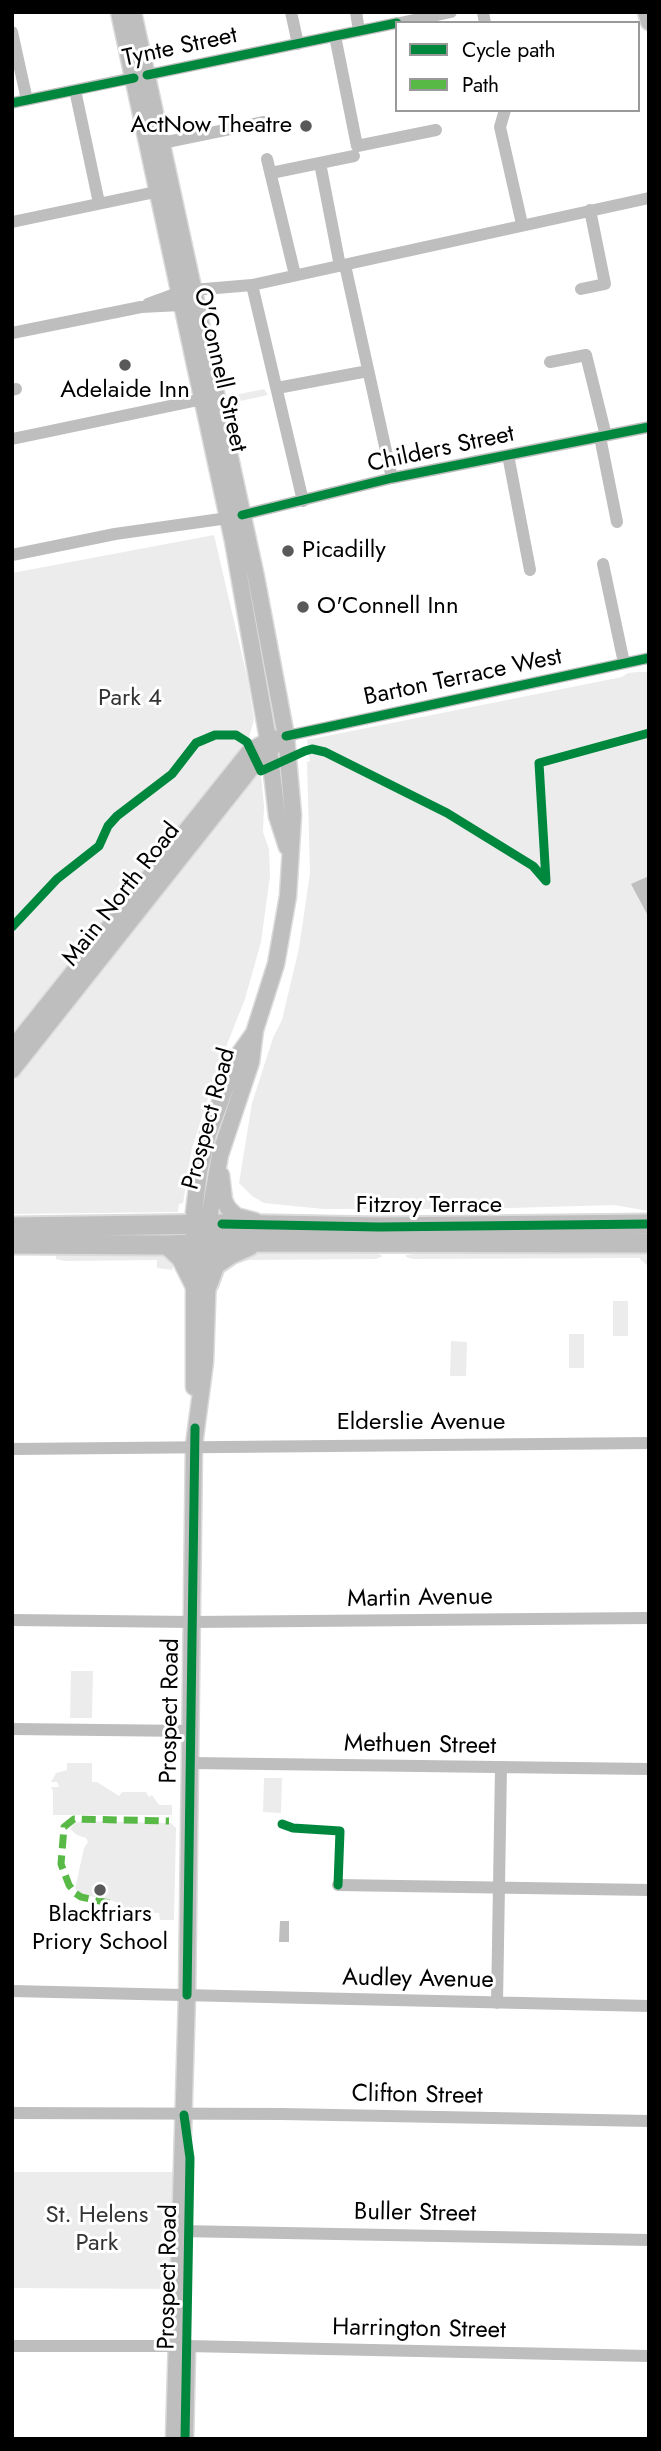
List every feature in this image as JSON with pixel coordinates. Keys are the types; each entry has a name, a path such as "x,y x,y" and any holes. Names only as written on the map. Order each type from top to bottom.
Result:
{"highway":[{"path":"613,1224 638,1234 649,1234"},
{"name":"Fitzroy Terrace","path":"12,1244 45,1236 262,1233 477,1225 649,1224"},
{"path":"477,1225 482,1236 553,1235 583,1243"},
{"name":"Fitzroy Terrace","path":"12,1227 45,1236 165,1245 201,1234"},
{"path":"379,1227 396,1243"},
{"name":"Fitzroy Terrace","path":"262,1233 396,1243 649,1243"},
{"path":"201,1286 215,1265 262,1233"}],"main road":[{"name":"O'Connell Street","path":"119,12 162,143 164,190"},
{"name":"O'Connell Street","path":"133,12 140,76 235,516 269,745"},
{"path":"646,12 649,22"},
{"name":"O'Connell Street","path":"235,516 256,578 286,736"},
{"path":"269,745 286,736"},
{"name":"Prospect Road","path":"201,1234 220,1155 251,1062 255,1030 272,979 288,896 293,815 286,736"},
{"name":"Prospect Road","path":"269,745 277,816 289,856"},
{"name":"Main North Road","path":"12,1049 250,751 269,745"},
{"name":"Main North Road","path":"12,1070 269,745"},
{"name":"Prospect Road","path":"185,2439 182,2346 190,2158 184,2115 194,1446 205,1362 199,1172 208,1134 237,1056 255,1030"},
{"path":"220,1155 222,1186 228,1208 262,1233"},
{"path":"165,1245 201,1286"},
{"name":"Prospect Road","path":"174,2439 182,2346"}],"street":[{"path":"291,12 298,44"},
{"path":"356,12 359,31"},
{"name":"Tynte Street","path":"408,21 451,12"},
{"name":"Tynte Street","path":"12,103 395,24"},
{"path":"12,32 27,100"},
{"path":"335,36 358,146 436,130"},
{"path":"75,90 99,203"},
{"path":"505,112 500,127 522,224"},
{"path":"162,143 264,122"},
{"path":"271,173 354,156"},
{"path":"267,159 295,275"},
{"path":"320,163 392,478"},
{"path":"12,222 164,190"},
{"path":"12,333 252,285 649,198"},
{"path":"582,289 605,284 590,210"},
{"path":"252,285 303,501"},
{"path":"550,362 586,355 617,522"},
{"path":"277,388 368,371"},
{"path":"12,439 209,398"},
{"name":"Childers Street","path":"12,555 115,534 235,516 392,478 649,427"},
{"path":"508,455 530,570"},
{"path":"603,564 624,663"},
{"name":"Barton Terrace West","path":"286,736 649,658"},
{"name":"Elderslie Avenue","path":"12,1449 649,1443"},
{"name":"Martin Avenue","path":"12,1620 192,1622 649,1618"},
{"path":"12,1729 190,1731"},
{"name":"Methuen Street","path":"190,1763 649,1769"},
{"path":"497,2003 500,1768"},
{"path":"338,1885 649,1890"},
{"name":"Audley Avenue","path":"12,1991 649,2006"},
{"name":"Clifton Street","path":"12,2113 649,2120"},
{"name":"Buller Street","path":"185,2231 649,2240"},
{"name":"Harrington Street","path":"12,2346 182,2346 649,2356"}],"green space":[{"path":"264,389 268,395 236,402 235,395"},
{"name":"Park 4","path":"214,535 248,681 254,720 249,737 162,858 12,1043 12,573"},
{"path":"637,672 649,672 649,1211 614,1205 477,1209 323,1209 264,1203 252,1196 239,1183 252,1103 273,1038 282,1020 299,948 310,873 307,762 310,761 307,740"},
{"path":"258,775 261,776 263,832 269,849 270,876 261,942 245,999 218,1067 192,1148 183,1203 179,1204 178,1212 12,1214 12,1079 82,988 241,792"},
{"path":"649,1252 649,1267 639,1258 406,1257 423,1253"},
{"path":"253,1253 376,1253 383,1256 376,1259 250,1260 227,1266"},
{"path":"56,1256 162,1256 175,1262 172,1270 157,1268 157,1260 56,1259"},
{"path":"613,1301 628,1301 628,1336 613,1336"},
{"path":"569,1334 584,1334 584,1368 569,1368"},
{"path":"451,1341 467,1342 466,1376 450,1376"},
{"path":"71,1671 93,1671 92,1718 70,1718"},
{"path":"67,1763 92,1763 92,1782 97,1782 119,1796 122,1792 146,1792 149,1797 152,1795 159,1805 172,1805 172,1815 53,1815 51,1787 59,1787 57,1782 51,1782 56,1773 67,1770"},
{"path":"264,1778 282,1778 281,1813 263,1812"},
{"path":"75,1823 171,1823 176,1828 174,1920 160,1920 159,1913 124,1912 123,1905 84,1895 75,1889 84,1848 88,1842 70,1829"},
{"name":"St. Helens Park","path":"12,2172 181,2172 178,2289 12,2288"}],"shaded area":[{"path":"649,876 649,913 647,914 631,884"},
{"path":"280,1921 289,1921 289,1942 279,1942"}],"marked path":[{"path":"109,1903 81,1897 69,1885 61,1864 64,1827 74,1819 169,1821"}],"cycle path":[{"path":"147,75 395,23"},
{"path":"12,103 134,78"},
{"path":"242,515 392,478 649,427"},
{"path":"286,736 649,658"},
{"path":"546,881 539,763 649,733"},
{"path":"12,927 57,879 99,846 108,826 117,816 172,774 196,743 215,735 236,735 247,742 261,771 305,751 312,749 325,752 447,813 533,866 546,881"},
{"path":"222,1224 379,1227 649,1224"},
{"path":"187,1995 195,1428"},
{"path":"282,1824 293,1828 340,1831 338,1885"},
{"path":"184,2115 190,2158 185,2439"}],"place":[{"name":"ActNow Theatre","path":"306,126"},
{"name":"Adelaide Inn","path":"125,365"},
{"name":"Picadilly","path":"288,551"},
{"name":"O'Connell Inn","path":"303,607"},
{"name":"Blackfriars Priory School","path":"100,1890"}]}
